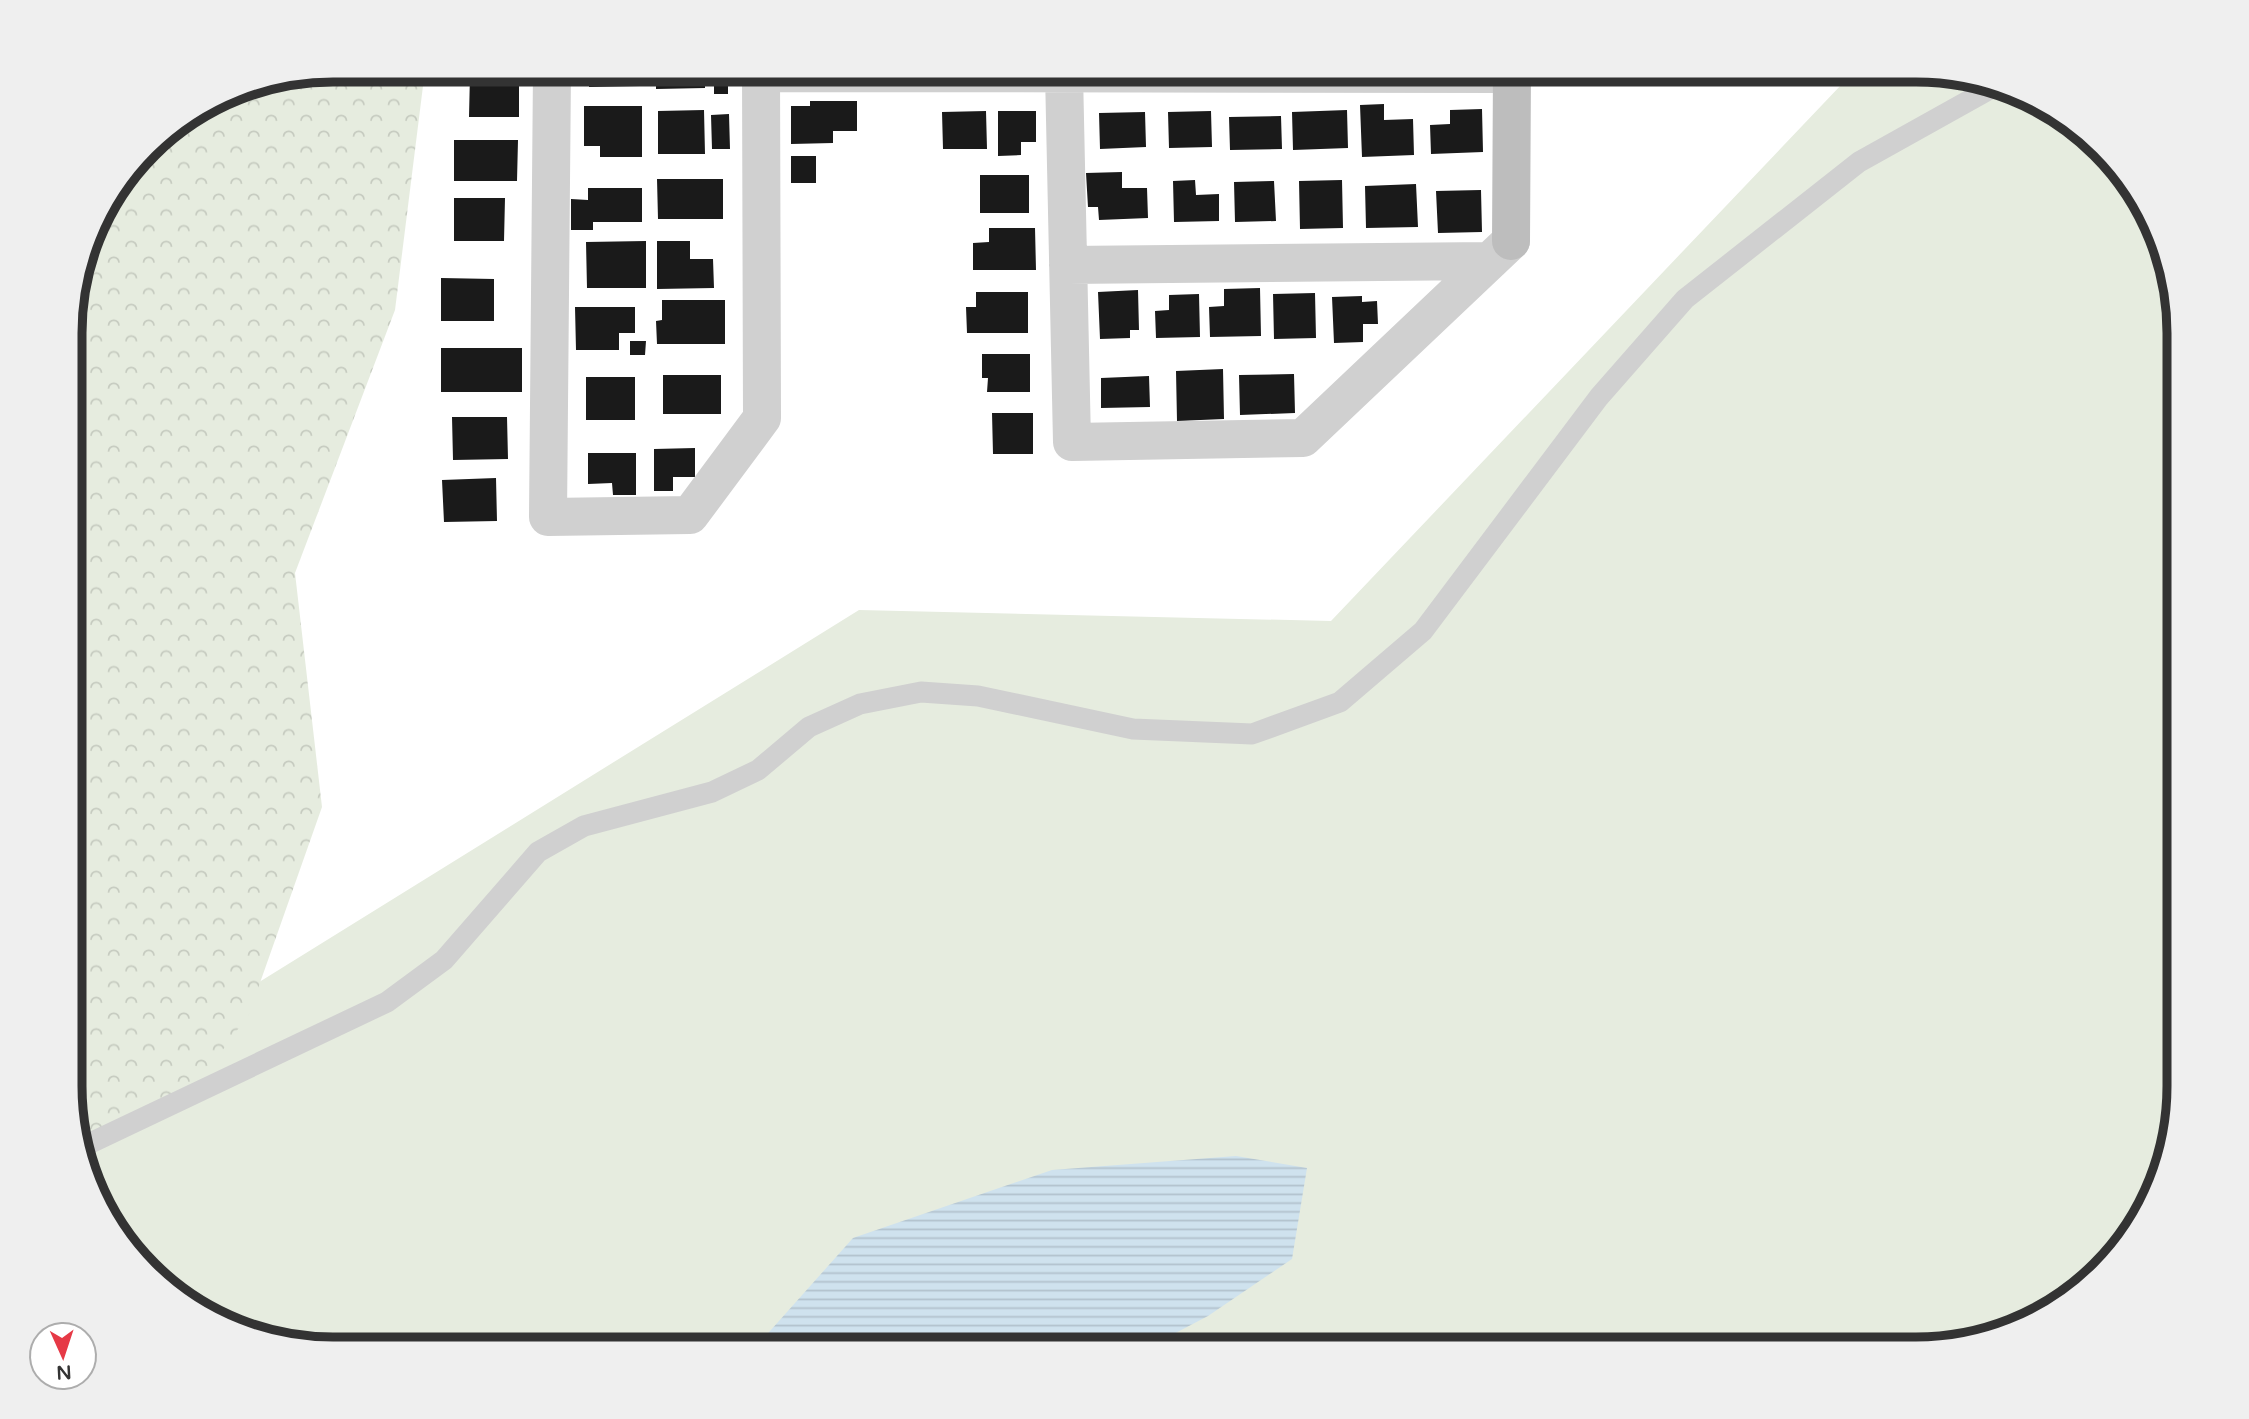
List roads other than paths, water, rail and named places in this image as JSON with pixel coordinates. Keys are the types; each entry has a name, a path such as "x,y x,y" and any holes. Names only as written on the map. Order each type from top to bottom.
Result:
{"street":[{"path":"552,82 548,517 690,515 762,418 761,82"},
{"path":"1064,82 1072,442 1303,438 1501,251 1511,82"},
{"path":"1068,265 1501,251"}],"lane":[{"path":"89,1144 387,1002 444,960 538,852 584,826 712,792 758,770 809,727 860,704 932,692 978,696 1133,729 1252,734 1340,702 1423,631 1599,397 1685,299 1859,162 1984,92"}],"water":[{"path":"1236,1156 1307,1168 1292,1259 1208,1316 1168,1337 765,1337 853,1238 1052,1170"}]}
